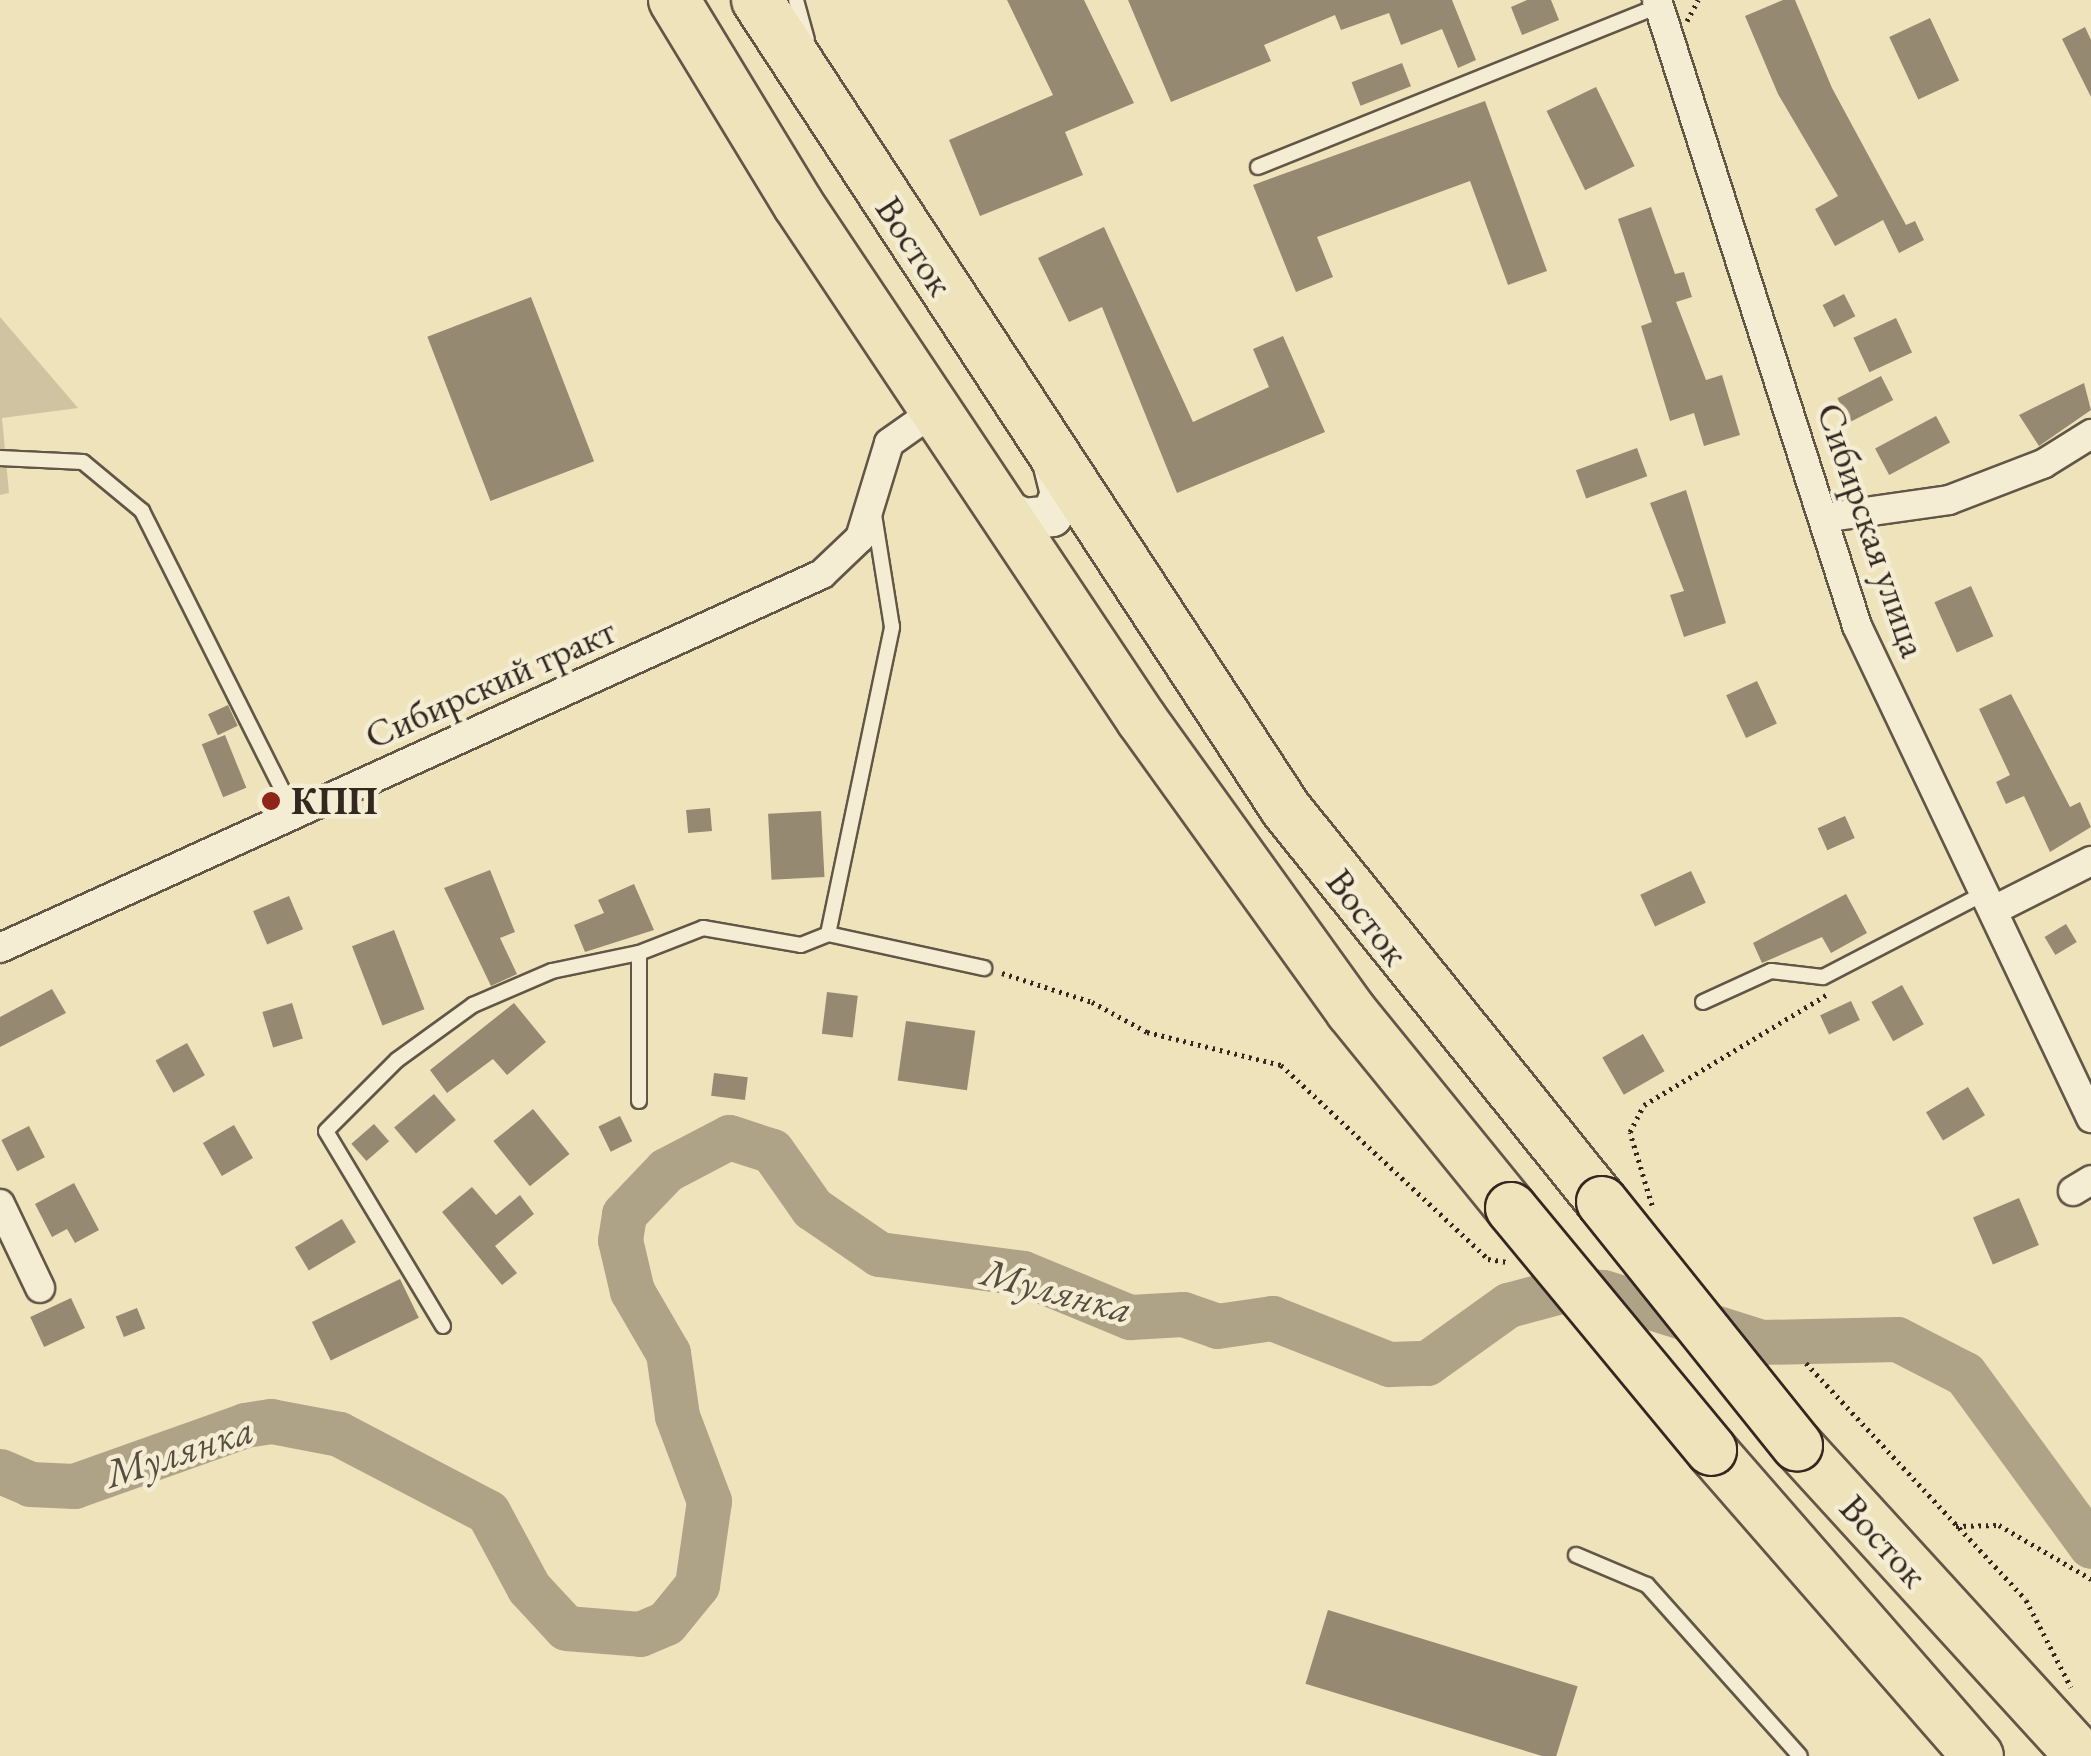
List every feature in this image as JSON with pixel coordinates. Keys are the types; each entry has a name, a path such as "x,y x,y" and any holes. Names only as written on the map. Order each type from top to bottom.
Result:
{"highway":[{"name":"Восток","path":"674,0 934,412 1298,938 1511,1208 1711,1450 1978,1756"},
{"name":"Восток","path":"757,0 1052,457 1286,809 1797,1445 2081,1756"}],"street":[{"name":"Сибирская улица","path":"1662,2 1857,626 2091,1118"},
{"name":"Сибирский тракт","path":"0,948 822,574 860,538 872,506 876,467 890,443 934,412"},
{"path":"1823,518 1948,500 2043,464 2091,434"},
{"path":"998,506 1024,520 1052,516 1060,494 1052,457"},
{"path":"1990,901 2091,861"},
{"path":"0,1204 40,1288"}],"lane":[{"path":"796,0 824,104"},
{"path":"1258,167 1662,2"},
{"path":"0,458 83,462 142,510 293,812"},
{"path":"828,934 892,626 872,506"},
{"path":"1703,1002 1771,971 1823,976 1990,901"},
{"path":"443,1326 326,1132 397,1060 474,1005 552,971 638,953 704,928 801,944 828,934 984,968"},
{"path":"638,953 639,1101"},
{"path":"1576,1555 1647,1585 1800,1756"}],"path":[{"path":"1806,1363 2026,1600 2075,1694"},
{"path":"1956,1526 1999,1525 2091,1579"}],"shaded area":[{"path":"0,317 78,408 2,418 9,493 0,495"}],"building":[{"path":"1007,0 1084,0 1134,103 1065,132 1083,175 980,216 949,140 1053,95"},
{"path":"1128,0 1452,0 1476,60 1458,68 1442,29 1401,45 1389,13 1341,30 1335,15 1264,45 1271,61 1171,102"},
{"path":"1527,0 1551,0 1559,20 1522,35 1511,7"},
{"path":"1783,0 1795,0 1832,88 1906,225 1915,221 1924,240 1899,253 1883,220 1835,246 1815,209 1838,196 1778,94 1745,16"},
{"path":"1930,18 1959,81 1918,100 1889,37"},
{"path":"2085,27 2091,40 2091,97 2062,39"},
{"path":"1402,63 1411,86 1361,106 1352,82"},
{"path":"1596,87 1635,166 1585,190 1547,111"},
{"path":"1485,101 1547,271 1508,285 1470,181 1317,237 1333,277 1296,292 1253,185"},
{"path":"1651,207 1675,274 1684,272 1692,297 1676,302 1706,380 1722,375 1740,435 1704,446 1694,413 1670,421 1641,326 1652,322 1618,219"},
{"path":"1104,227 1193,422 1269,387 1253,349 1283,336 1325,432 1177,493 1102,307 1069,322 1038,258"},
{"path":"1844,294 1855,316 1834,327 1823,305"},
{"path":"531,297 594,461 490,501 427,337"},
{"path":"1896,318 1912,352 1869,372 1853,338"},
{"path":"1881,376 1893,400 1850,422 1837,398"},
{"path":"2084,383 2091,410 2039,446 2019,415"},
{"path":"1936,416 1950,442 1889,475 1875,448"},
{"path":"1637,448 1647,476 1586,498 1576,470"},
{"path":"1686,490 1726,623 1684,637 1670,595 1684,591 1650,503"},
{"path":"1971,586 1993,636 1957,653 1934,602"},
{"path":"1757,681 1777,724 1746,738 1726,695"},
{"path":"2011,694 2070,807 2080,802 2091,827 2050,852 2024,796 2006,804 1996,782 2010,775 1979,709"},
{"path":"228,705 238,726 218,735 208,714"},
{"path":"225,735 246,788 223,797 202,744"},
{"path":"710,808 712,831 688,833 686,810"},
{"path":"821,811 824,877 772,880 768,814"},
{"path":"1845,816 1855,838 1827,850 1818,828"},
{"path":"490,870 515,932 500,938 517,974 491,986 444,888"},
{"path":"1691,871 1706,903 1655,926 1640,895"},
{"path":"634,884 654,930 585,952 574,925 604,913 598,900"},
{"path":"1846,894 1867,933 1831,953 1822,937 1762,963 1753,943"},
{"path":"289,896 303,929 267,944 253,911"},
{"path":"2066,924 2077,942 2055,955 2045,937"},
{"path":"394,930 424,1009 382,1025 352,946"},
{"path":"1902,985 1924,1024 1893,1041 1871,1002"},
{"path":"52,989 66,1013 0,1047 0,1017"},
{"path":"827,992 858,996 853,1037 822,1034"},
{"path":"1851,1001 1860,1020 1829,1034 1820,1015"},
{"path":"292,1003 303,1038 273,1047 262,1012"},
{"path":"514,1003 546,1042 507,1075 493,1059 447,1093 430,1070"},
{"path":"906,1021 975,1031 967,1090 898,1080"},
{"path":"1643,1034 1664,1071 1624,1095 1602,1058"},
{"path":"187,1043 205,1075 173,1093 156,1060"},
{"path":"714,1073 748,1077 745,1100 711,1096"},
{"path":"1968,1087 1985,1115 1943,1141 1926,1112"},
{"path":"434,1094 456,1120 416,1153 394,1127"},
{"path":"533,1109 570,1154 530,1186 493,1141"},
{"path":"620,1116 632,1141 611,1152 598,1127"},
{"path":"374,1124 389,1141 366,1161 351,1144"},
{"path":"234,1125 253,1158 222,1176 203,1143"},
{"path":"29,1126 45,1157 17,1171 1,1140"},
{"path":"74,1183 99,1230 75,1243 67,1229 52,1237 35,1204"},
{"path":"472,1187 496,1215 520,1195 534,1214 495,1246 517,1273 502,1285 442,1212"},
{"path":"2019,1198 2039,1245 1993,1264 1973,1218"},
{"path":"342,1219 356,1242 309,1270 295,1247"},
{"path":"400,1279 419,1318 331,1361 312,1322"},
{"path":"71,1298 85,1328 44,1347 30,1317"},
{"path":"137,1308 145,1328 124,1337 116,1317"},
{"path":"1328,1610 1578,1686 1556,1756 1542,1756 1305,1684"}],"waterway":[{"name":"Мулянка","path":"0,1471 30,1484 74,1486 245,1425 271,1421 339,1434 488,1512 529,1588 566,1628 640,1634 666,1623 697,1585 709,1501 677,1416 668,1353 632,1291 620,1240 624,1214 666,1170 729,1137 772,1151 812,1208 879,1254 1023,1273 1130,1317 1183,1314 1217,1326 1272,1318 1389,1364 1427,1363 1508,1305 1568,1289 1603,1292 1762,1342 1897,1339 1965,1374 2091,1546"}],"place":[{"name":"КПП","path":"271,801"}]}
